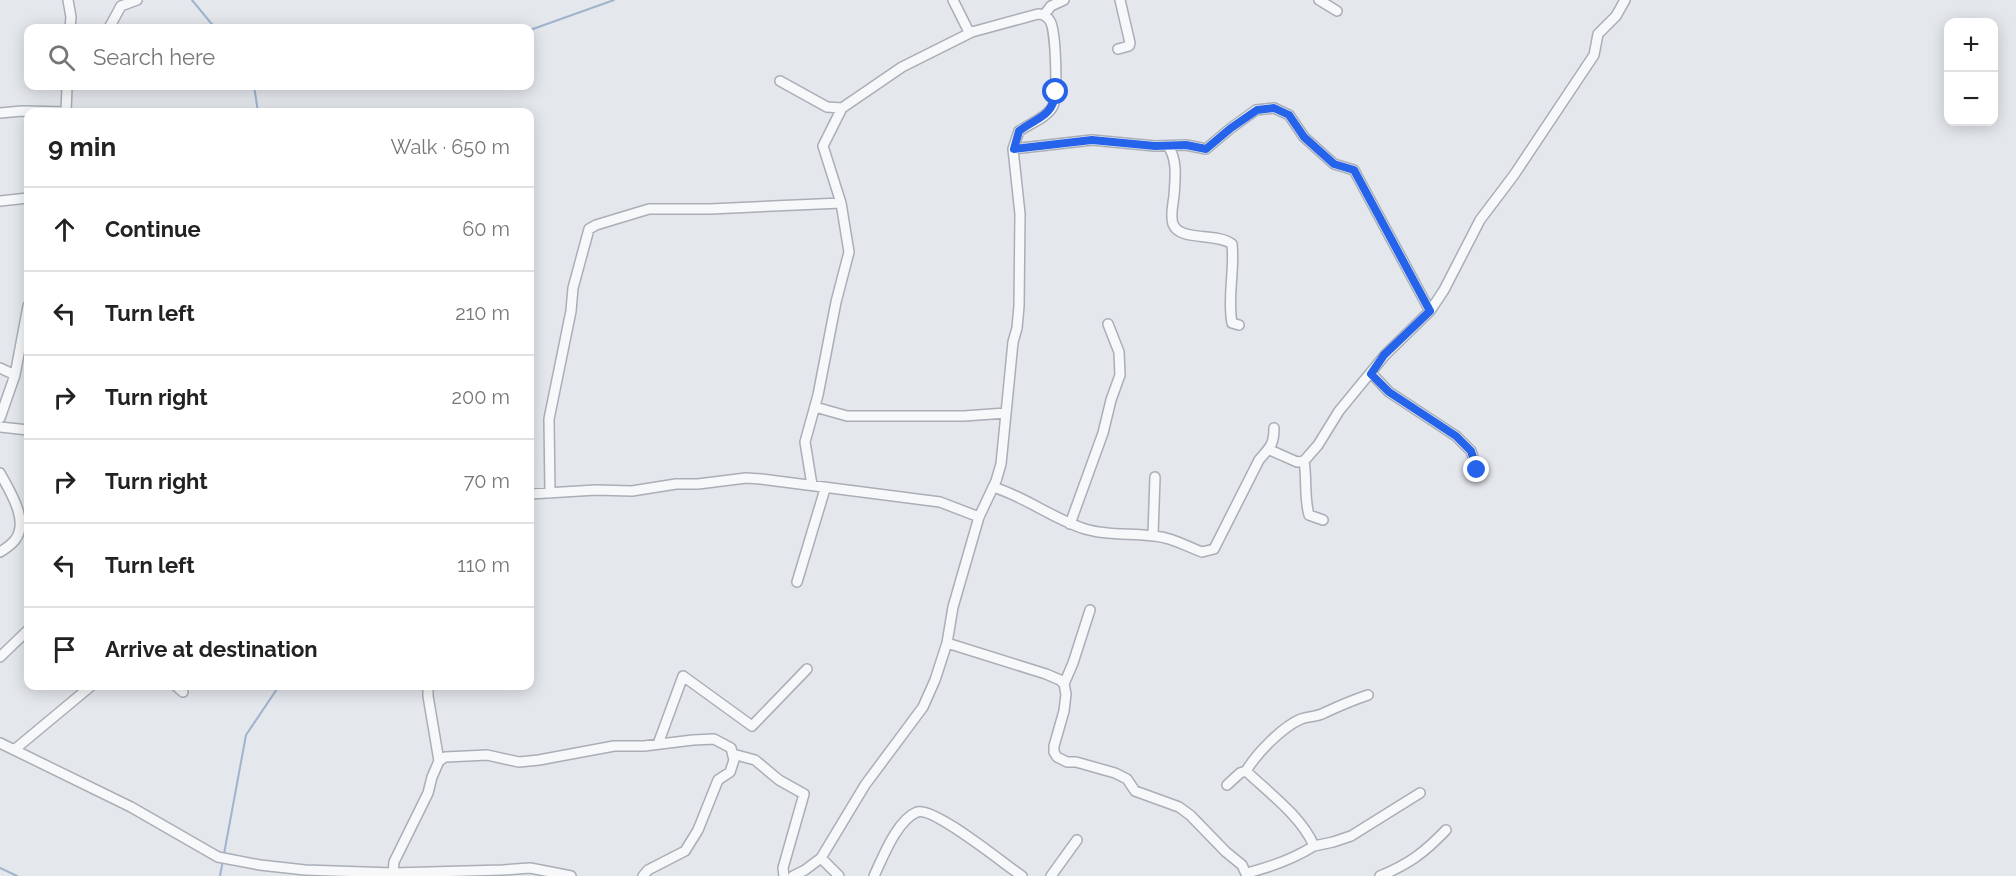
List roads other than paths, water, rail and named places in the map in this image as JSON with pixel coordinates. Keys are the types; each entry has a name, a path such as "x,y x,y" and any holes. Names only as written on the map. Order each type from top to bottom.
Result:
{"street":[{"path":"68,0 70,24"},
{"path":"111,24 121,6 137,0"},
{"path":"952,0 968,30 972,32"},
{"path":"1044,15 1051,6 1064,0"},
{"path":"1118,49 1129,46 1130,43 1120,0"},
{"path":"1319,0 1337,11"},
{"path":"1270,450 1297,462 1304,460 1318,445 1339,411 1384,355 1430,311 1444,290 1480,220 1514,175 1594,55 1598,34 1616,16 1625,0"},
{"path":"793,876 821,858 865,785 923,707 947,643 953,608 980,517 1001,464 1013,342 1019,306 1020,214 1014,149 1019,131 1050,112 1056,92 1053,33 1050,21 1044,15 1031,15 972,32 902,67 842,108 823,146 841,203 849,252 836,302 815,407 805,442 812,484"},
{"path":"780,81 826,107 842,108"},
{"path":"66,108 67,90"},
{"path":"1014,149 1092,140 1168,146 1186,145 1206,149 1257,110 1274,108 1289,115 1304,137 1334,164 1354,170 1430,311"},
{"path":"0,112 24,111"},
{"path":"1168,146 1176,163 1173,224 1178,232 1184,235 1214,236 1232,244 1230,311 1232,323 1239,325"},
{"path":"0,201 24,198"},
{"path":"550,493 549,418 571,310 573,288 589,229 649,209 710,209 841,203"},
{"path":"1070,524 1103,433 1110,400 1120,375 1119,352 1108,324"},
{"path":"0,418 15,375 24,327"},
{"path":"0,368 15,375"},
{"path":"1371,374 1389,392 1456,436 1471,451 1477,470"},
{"path":"815,407 847,416 964,416 1006,413"},
{"path":"0,428 24,430"},
{"path":"993,487 1009,492 1070,524 1104,533 1167,537 1202,552 1214,549 1259,460 1270,450 1274,428"},
{"path":"1304,460 1307,478 1306,505 1309,515 1323,520"},
{"path":"0,473 19,508 19,527 16,539 0,552"},
{"path":"1153,535 1155,477"},
{"path":"534,494 596,490 632,491 676,484 698,484 746,478 812,484 825,489 872,492 940,502 980,517"},
{"path":"797,582 825,489"},
{"path":"1090,610 1064,684 1066,694 1064,711 1054,752 1057,757 1067,762 1076,762 1115,773 1127,779 1135,791 1179,807 1242,865 1247,874 1295,857 1314,846 1351,836 1420,793"},
{"path":"0,657 24,634"},
{"path":"947,643 1046,674 1064,684"},
{"path":"658,744 683,676 752,726 807,669"},
{"path":"14,750 87,690"},
{"path":"428,690 440,761"},
{"path":"1227,785 1240,773 1246,771 1255,757 1288,727 1302,719 1322,714 1368,694"},
{"path":"393,873 394,862 428,793 432,777 440,761 445,757 487,755 519,762 573,755 614,746 714,739 731,748 734,760 730,771 718,780 699,830 686,851 648,870 642,876"},
{"path":"0,743 131,807 218,857 229,860 305,870 407,874 505,873 530,868 572,876"},
{"path":"733,754 755,760 779,780 804,794 783,868 784,876"},
{"path":"1246,771 1294,816 1310,835 1314,846"},
{"path":"874,876 899,827 918,812 928,812 961,831 1022,876"},
{"path":"1380,876 1405,866 1432,845 1446,830"},
{"path":"1051,876 1077,840"},
{"path":"821,858 839,876"}],"waterway":[{"path":"192,0 212,24"},
{"path":"534,29 614,0"},
{"path":"255,90 257,108"},
{"path":"224,854 246,735 276,690"},
{"path":"220,876 223,860"},
{"path":"0,868 17,876"}]}
